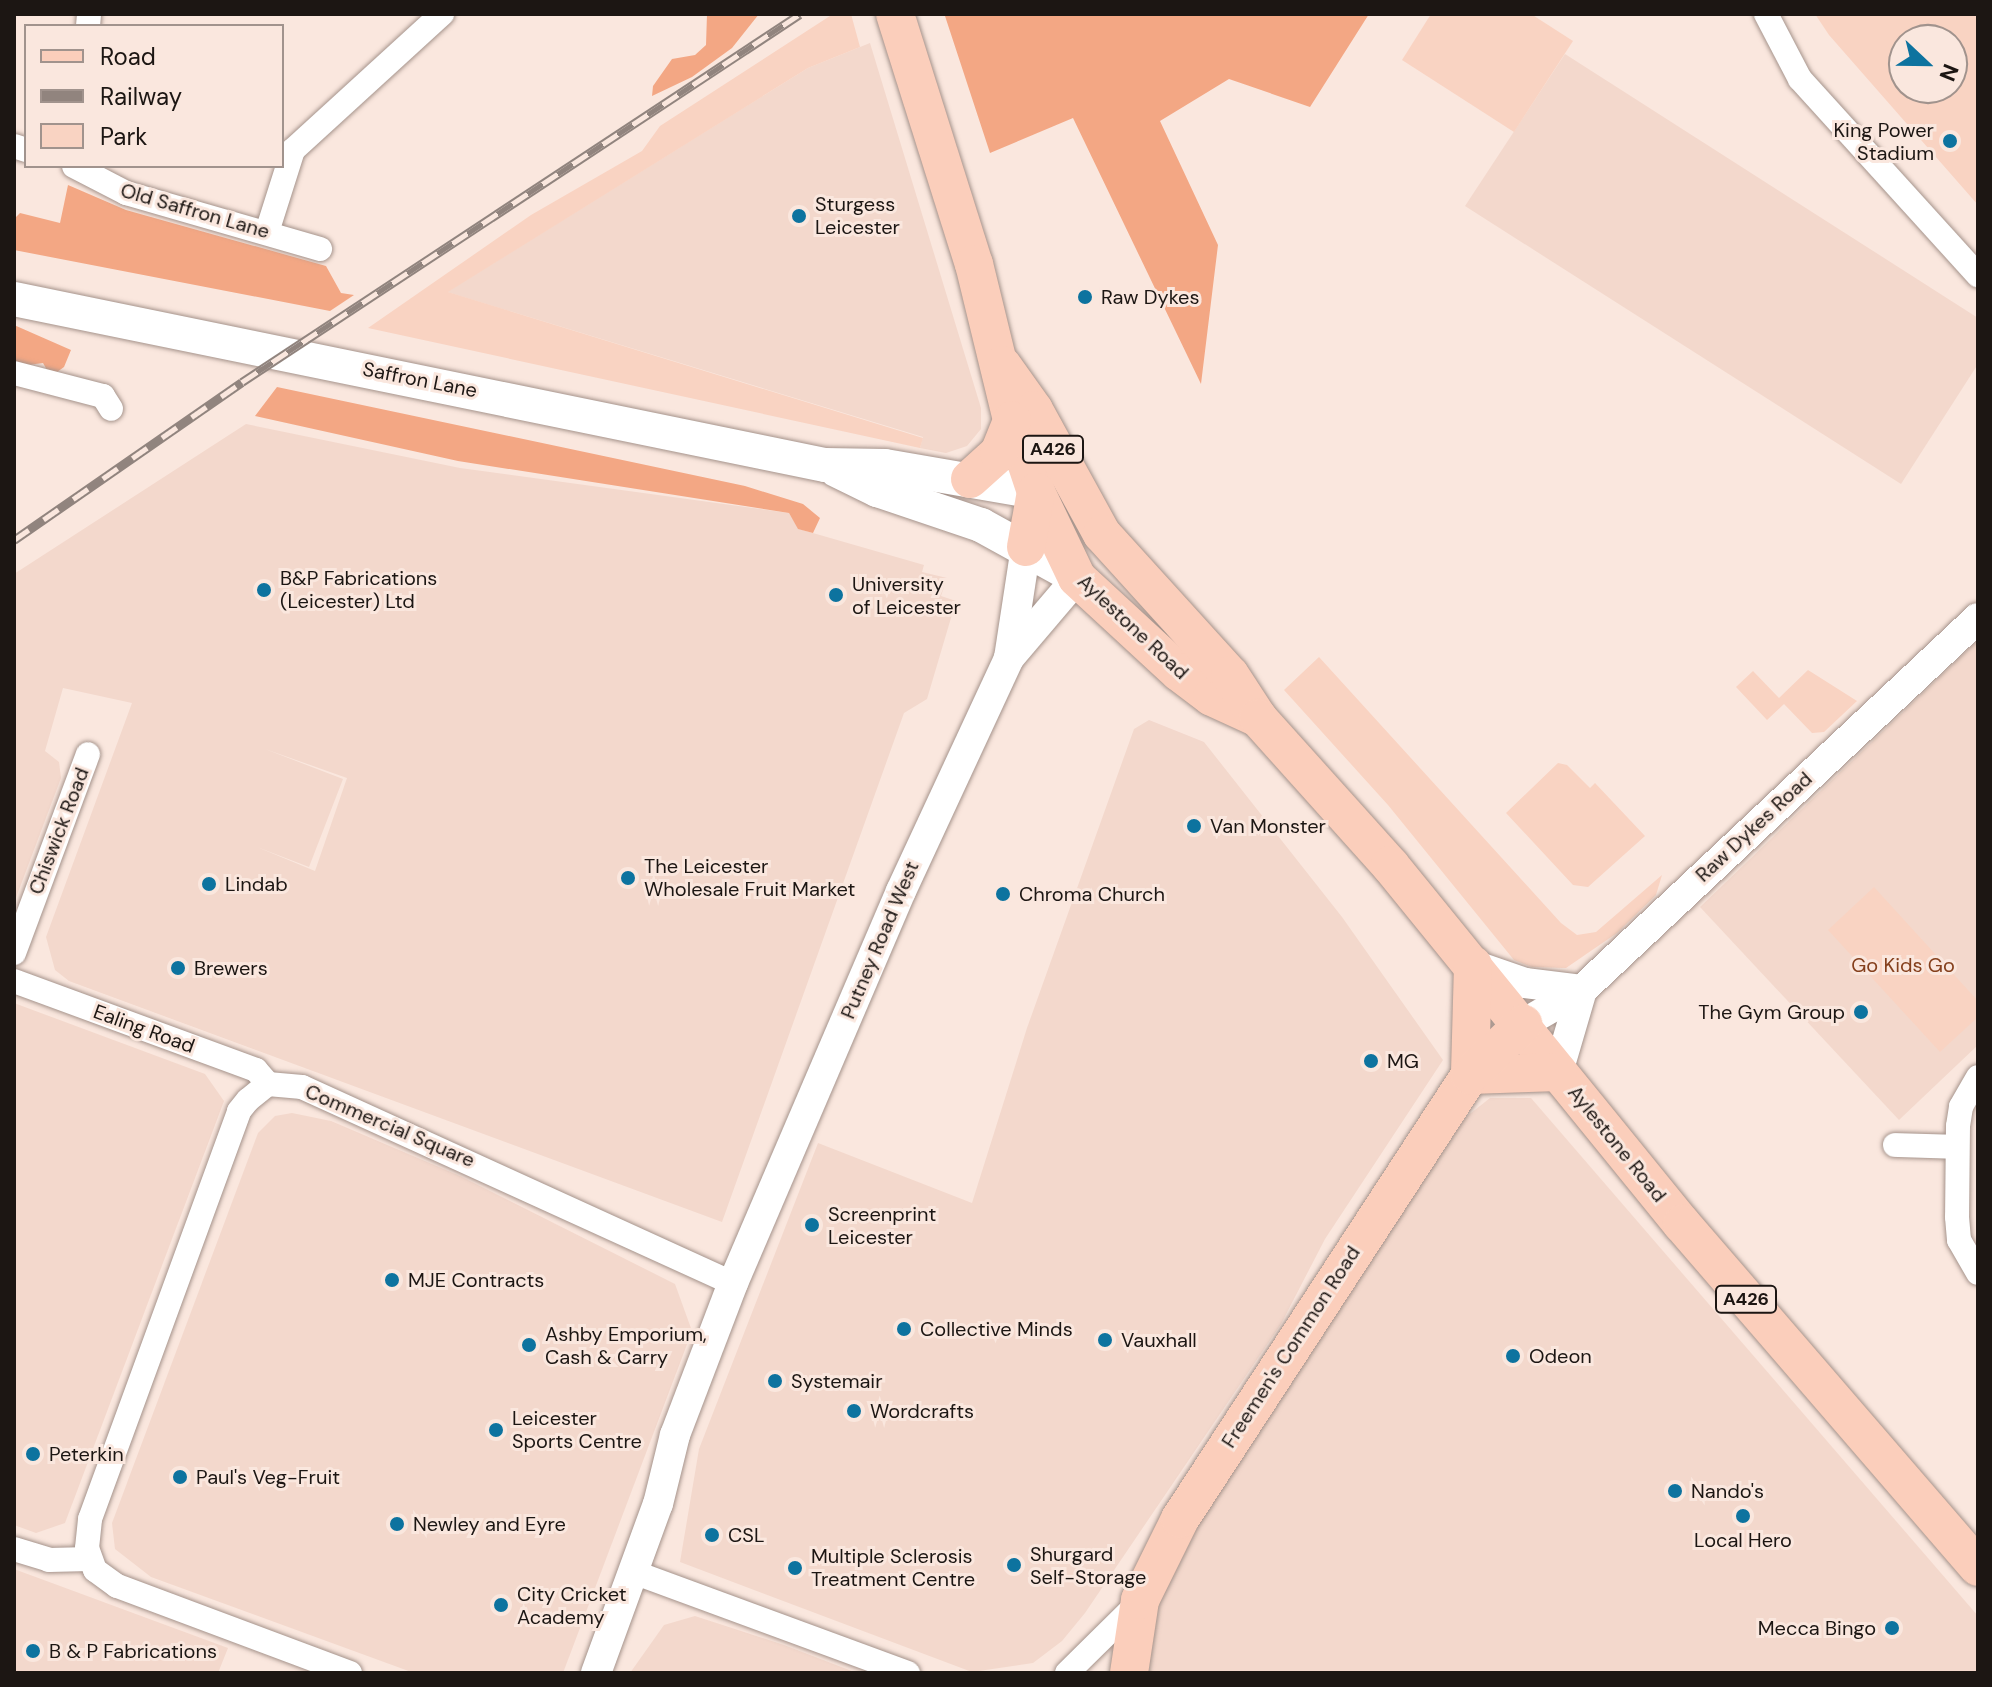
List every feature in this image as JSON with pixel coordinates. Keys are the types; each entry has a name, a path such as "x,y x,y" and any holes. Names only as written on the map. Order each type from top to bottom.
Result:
{"main road":[{"name":"Aylestone Road","path":"895,14 1002,365 1012,420 1036,492 1077,578 1179,672 1212,697 1258,718"},
{"name":"Saffron Lane","path":"14,299 825,465 885,466 1036,492"},
{"name":"Aylestone Road","path":"1002,365 1034,410 1102,534 1230,675 1258,718 1473,965 1523,1024 1558,1072 1978,1567"},
{"path":"970,479 999,453 1012,420"},
{"name":"Saffron Lane","path":"825,465 877,490 981,525 1026,547 1077,578"},
{"path":"1026,547 1036,492 1102,534"},
{"path":"1473,965 1470,1075 1558,1072"},
{"path":"1472,1013 1523,1024"},
{"name":"Freemen's Common Road","path":"1140,1600 1156,1559 1180,1519 1470,1075 1523,1024"},
{"path":"1129,1673 1140,1600"}],"street":[{"path":"267,232 293,150 442,14"},
{"path":"1766,14 1800,79 1978,275"},
{"name":"Old Saffron Lane","path":"78,168 126,193 320,249"},
{"path":"14,373 103,396 111,409"},
{"name":"Putney Road West","path":"733,1283 1009,658 1026,547"},
{"name":"Putney Road West","path":"1009,658 1077,578"},
{"name":"Raw Dykes Road","path":"1523,1024 1582,990 1978,618"},
{"name":"Chiswick Road","path":"14,953 88,754"},
{"path":"1473,965 1525,983 1582,990 1558,1072"},
{"name":"Ealing Road","path":"14,981 256,1070 268,1084"},
{"path":"1978,1077 1961,1107 1957,1147 1959,1240 1978,1273"},
{"path":"268,1084 248,1100 233,1126 90,1519 90,1559 95,1570 117,1586 350,1673"},
{"name":"Commercial Square","path":"268,1084 302,1087 383,1121 733,1283"},
{"path":"1895,1145 1957,1147"},
{"path":"596,1673 633,1572 675,1435 733,1283"},
{"path":"14,1549 49,1560 90,1559"},
{"path":"633,1572 908,1673"},
{"name":"Freemen's Common Road","path":"1067,1673 1140,1600"}],"shaded area":[{"path":"707,14 759,14 732,48 692,77 652,96 653,86 672,59 695,55 706,45"},
{"path":"1369,14 1310,107 1229,79 1160,121 1218,245 1201,384 1073,118 990,153 945,16"},
{"path":"870,43 981,408 981,429 967,446 946,453 920,448 923,437 447,292 808,68"},
{"path":"1565,54 1978,318 1978,364 1901,484 1465,206"},
{"path":"68,185 126,210 326,266 341,293 354,295 330,311 14,250 14,219 20,213 60,223"},
{"path":"14,325 71,350 64,367 57,372 47,370 43,363 14,367"},
{"path":"277,387 745,486 803,504 820,518 813,533 798,529 789,513 458,461 255,416"},
{"path":"246,424 460,468 789,513 799,529 924,565 922,572 947,578 941,596 956,601 927,699 904,713 722,1222 69,981 55,970 46,937 132,703 63,688 45,751 59,762 61,778 14,903 14,574","holes":["265,749 347,778 315,871 257,847 309,867 343,779"]},
{"path":"1978,640 1978,1045 1899,1120 1700,907"},
{"path":"1149,720 1204,742 1342,917 1443,1060 1325,1239 1281,1324 1085,1613 1062,1641 1033,1663 972,1672 680,1562 699,1449 818,1143 972,1203 1027,1028 1134,729"},
{"path":"14,1003 205,1074 224,1101 65,1523 36,1533 14,1525"},
{"path":"1490,1098 1531,1098 1978,1616 1978,1673 1145,1673 1150,1629 1171,1556 1466,1117"},
{"path":"292,1113 331,1121 460,1176 675,1284 692,1331 563,1673 414,1673 151,1577 115,1549 112,1523 258,1133 275,1116"},
{"path":"14,1569 228,1648 218,1673 14,1673"},
{"path":"695,1616 857,1673 630,1673 664,1625"}],"green space":[{"path":"833,14 851,14 860,47 808,68 448,292 923,438 920,448 368,328 531,215 642,151 660,126"},
{"path":"1431,14 1531,14 1573,41 1514,132 1402,60"},
{"name":"King Power Stadium","path":"1815,14 1978,14 1978,205 1889,104 1968,104 1968,24 1888,24 1888,102 1829,35"},
{"path":"1319,657 1561,923 1577,935 1596,932 1662,875 1656,895 1617,933 1566,968 1532,967 1514,960 1388,805 1284,690"},
{"path":"1808,670 1857,701 1824,732 1812,733 1784,704 1767,720 1736,687 1753,671 1779,698"},
{"path":"1558,763 1567,765 1590,788 1595,783 1645,836 1588,887 1573,885 1506,813"},
{"name":"Go Kids Go","path":"1874,887 1978,1001 1978,1017 1940,1052 1828,930"}],"railway":[{"path":"14,540 242,382 800,14"}],"place":[{"name":"King Power Stadium","path":"1950,141"},
{"name":"Sturgess Leicester","path":"799,216"},
{"name":"Raw Dykes","path":"1085,297"},
{"name":"B&P Fabrications (Leicester) Ltd","path":"264,590"},
{"name":"University of Leicester","path":"836,595"},
{"name":"Van Monster","path":"1194,826"},
{"name":"The Leicester Wholesale Fruit Market","path":"628,878"},
{"name":"Lindab","path":"209,884"},
{"name":"Chroma Church","path":"1003,894"},
{"name":"Brewers","path":"178,968"},
{"name":"The Gym Group","path":"1861,1012"},
{"name":"MG","path":"1371,1061"},
{"name":"Screenprint Leicester","path":"812,1225"},
{"name":"MJE Contracts","path":"392,1280"},
{"name":"Collective Minds","path":"904,1329"},
{"name":"Vauxhall","path":"1105,1340"},
{"name":"Ashby Emporium, Cash & Carry","path":"529,1345"},
{"name":"Odeon","path":"1513,1356"},
{"name":"Systemair","path":"775,1381"},
{"name":"Wordcrafts","path":"854,1411"},
{"name":"Leicester Sports Centre","path":"496,1430"},
{"name":"Peterkin","path":"33,1454"},
{"name":"Paul's Veg-Fruit","path":"180,1477"},
{"name":"Nando's","path":"1675,1491"},
{"name":"Local Hero","path":"1743,1516"},
{"name":"Newley and Eyre","path":"397,1524"},
{"name":"CSL","path":"712,1535"},
{"name":"Shurgard Self-Storage","path":"1014,1565"},
{"name":"Multiple Sclerosis Treatment Centre","path":"795,1568"},
{"name":"City Cricket Academy","path":"501,1605"},
{"name":"Mecca Bingo","path":"1892,1628"},
{"name":"B & P Fabrications","path":"33,1651"}]}
